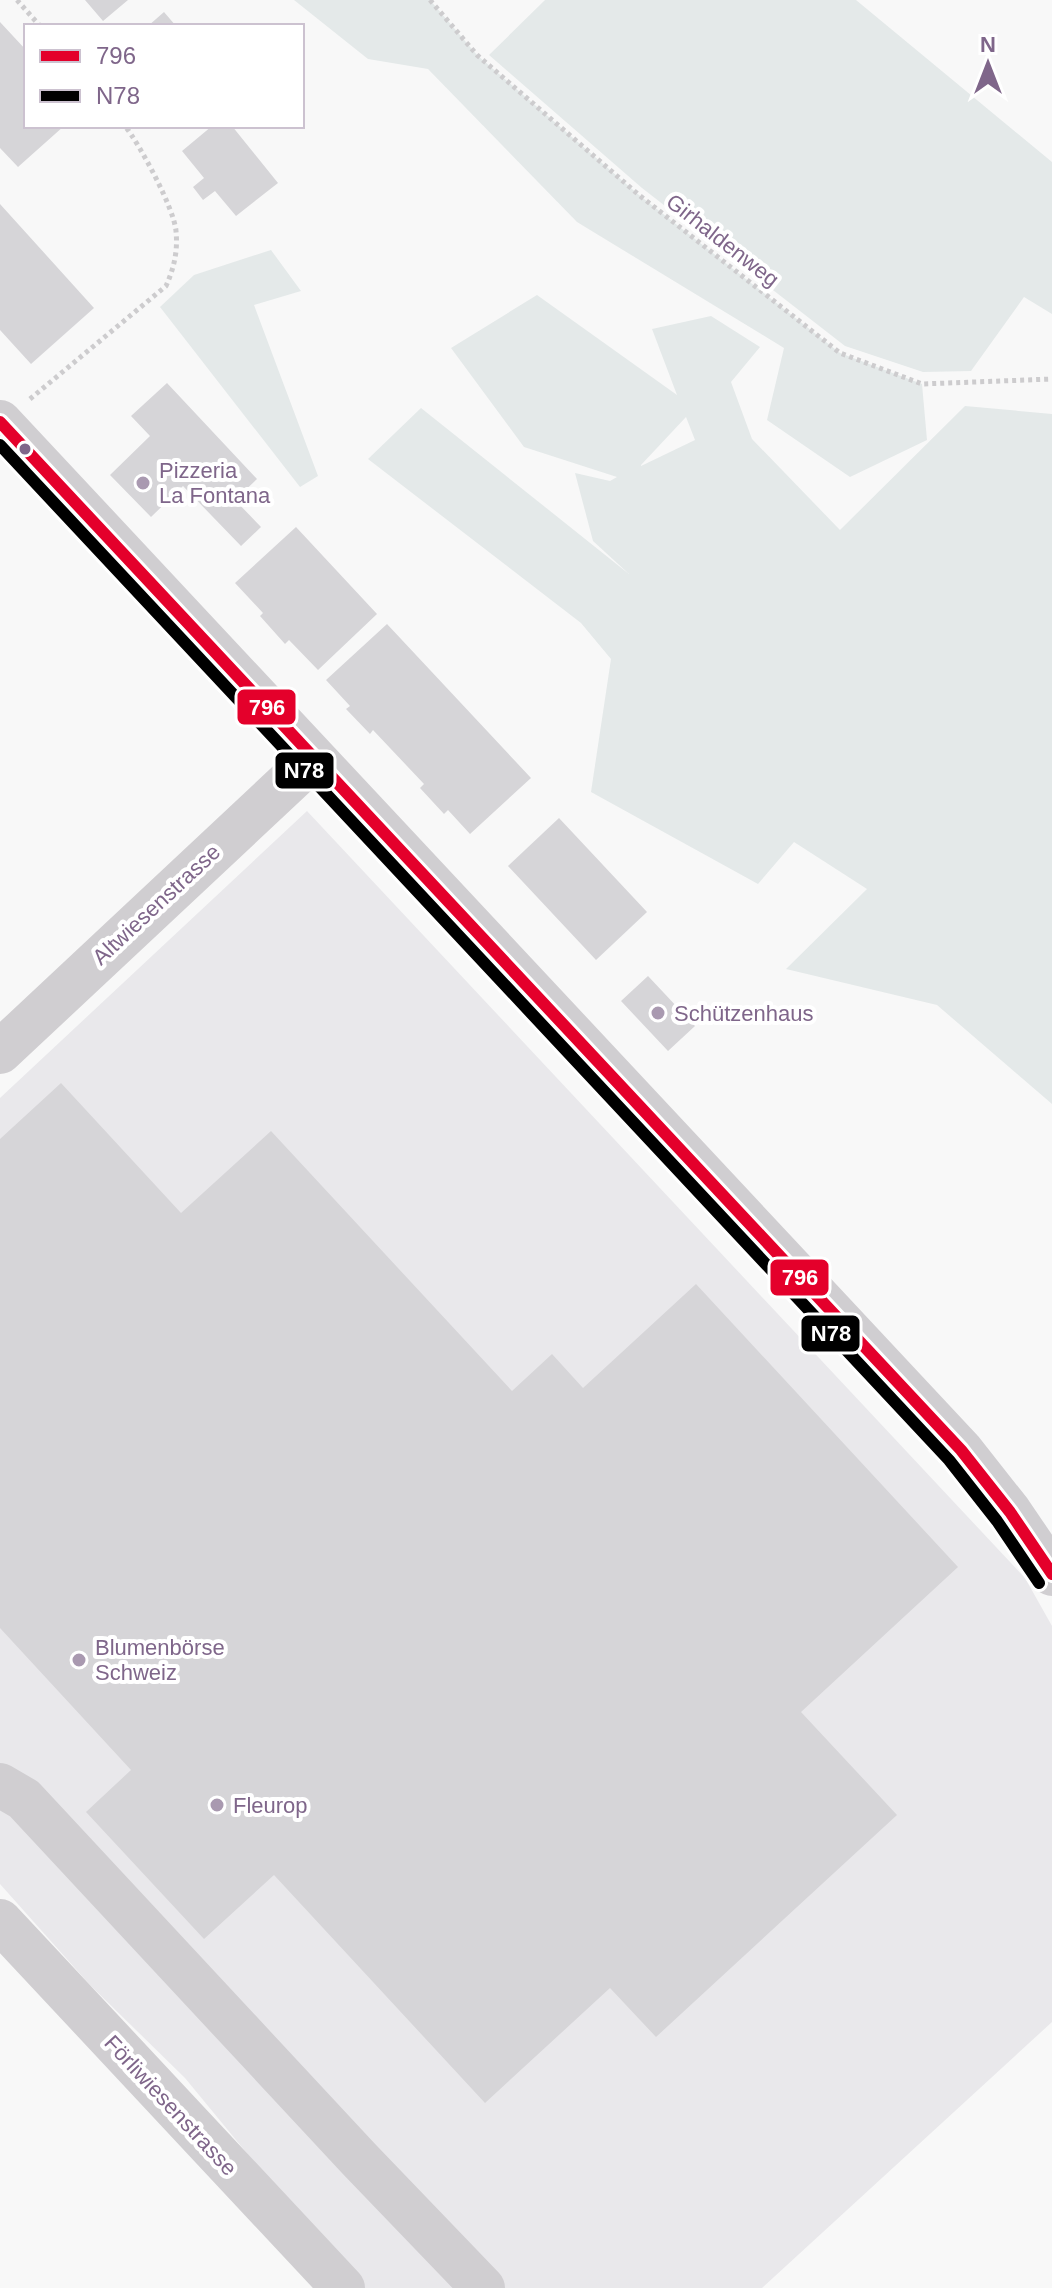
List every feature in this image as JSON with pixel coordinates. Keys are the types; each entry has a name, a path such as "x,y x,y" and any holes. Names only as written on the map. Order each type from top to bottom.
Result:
{"street":[{"path":"0,422 961,1450 1048,1558"},
{"name":"Altwiesenstrasse","path":"0,1052 314,758"},
{"path":"0,1785 24,1799 483,2288"},
{"name":"Förliwiesenstrasse","path":"0,1921 343,2288"}],"path":[{"path":"17,0 38,24"},
{"name":"Girhaldenweg","path":"430,0 477,55 639,195 840,353 922,384 1052,379"},
{"path":"0,422 166,286 175,265 176,229 156,178 126,128"}],"shaded area":[{"path":"294,0 430,0 477,55 639,195 840,353 922,384 927,440 850,477 767,420 784,348 577,222 428,69 368,59"},
{"path":"545,0 856,0 1052,162 1052,314 1024,297 971,371 923,372 845,346 642,188 489,55"},
{"path":"271,250 301,291 254,305 318,476 300,487 160,307 194,275"},
{"path":"537,295 677,395 652,329 711,316 760,347 731,382 752,439 840,530 965,406 1052,414 1052,1104 937,1005 786,969 867,889 794,842 758,884 591,792 611,659 581,623 368,459 421,408 629,574 593,541 575,473 610,481 617,477 524,447 451,348","holes":["686,417 695,440 641,466"]},
{"path":"307,811 1025,1578 1052,1626 1052,2022 762,2288 358,2288 185,2078 90,1985 0,1884 0,1098"}],"building":[{"path":"85,0 128,0 103,21"},
{"path":"164,12 174,24 150,24"},
{"path":"0,22 24,48 24,128 62,128 18,167 0,148"},
{"path":"210,128 234,128 278,183 236,216 215,191 203,200 193,187 204,178 182,151"},
{"path":"0,204 94,308 31,364 0,330"},
{"path":"167,383 257,479 235,500 261,527 241,546 183,486 151,517 110,475 150,436 131,416"},
{"path":"296,527 377,614 318,670 289,640 285,644 260,616 263,613 235,583"},
{"path":"387,624 531,778 470,834 448,810 444,814 420,788 424,784 373,730 370,734 346,709 350,706 326,680"},
{"path":"559,818 647,912 596,960 508,866"},
{"name":"Schützenhaus","path":"648,976 695,1026 668,1051 621,1001"},
{"path":"61,1083 181,1213 271,1131 512,1391 552,1354 583,1388 696,1284 958,1567 801,1712 897,1815 656,2037 610,1988 485,2103 274,1875 204,1939 86,1812 131,1770 0,1628 0,1139"}],"transit line":[{"name":"796","path":"0,422 961,1450 1010,1512 1052,1574"},
{"name":"N78","path":"0,445 949,1460 997,1521 1039,1583"}],"place":[{"name":"Pizzeria La Fontana","path":"143,483"},
{"name":"Schützenhaus","path":"658,1013"},
{"name":"Blumenbörse Schweiz","path":"79,1660"},
{"name":"Fleurop","path":"217,1805"}]}
